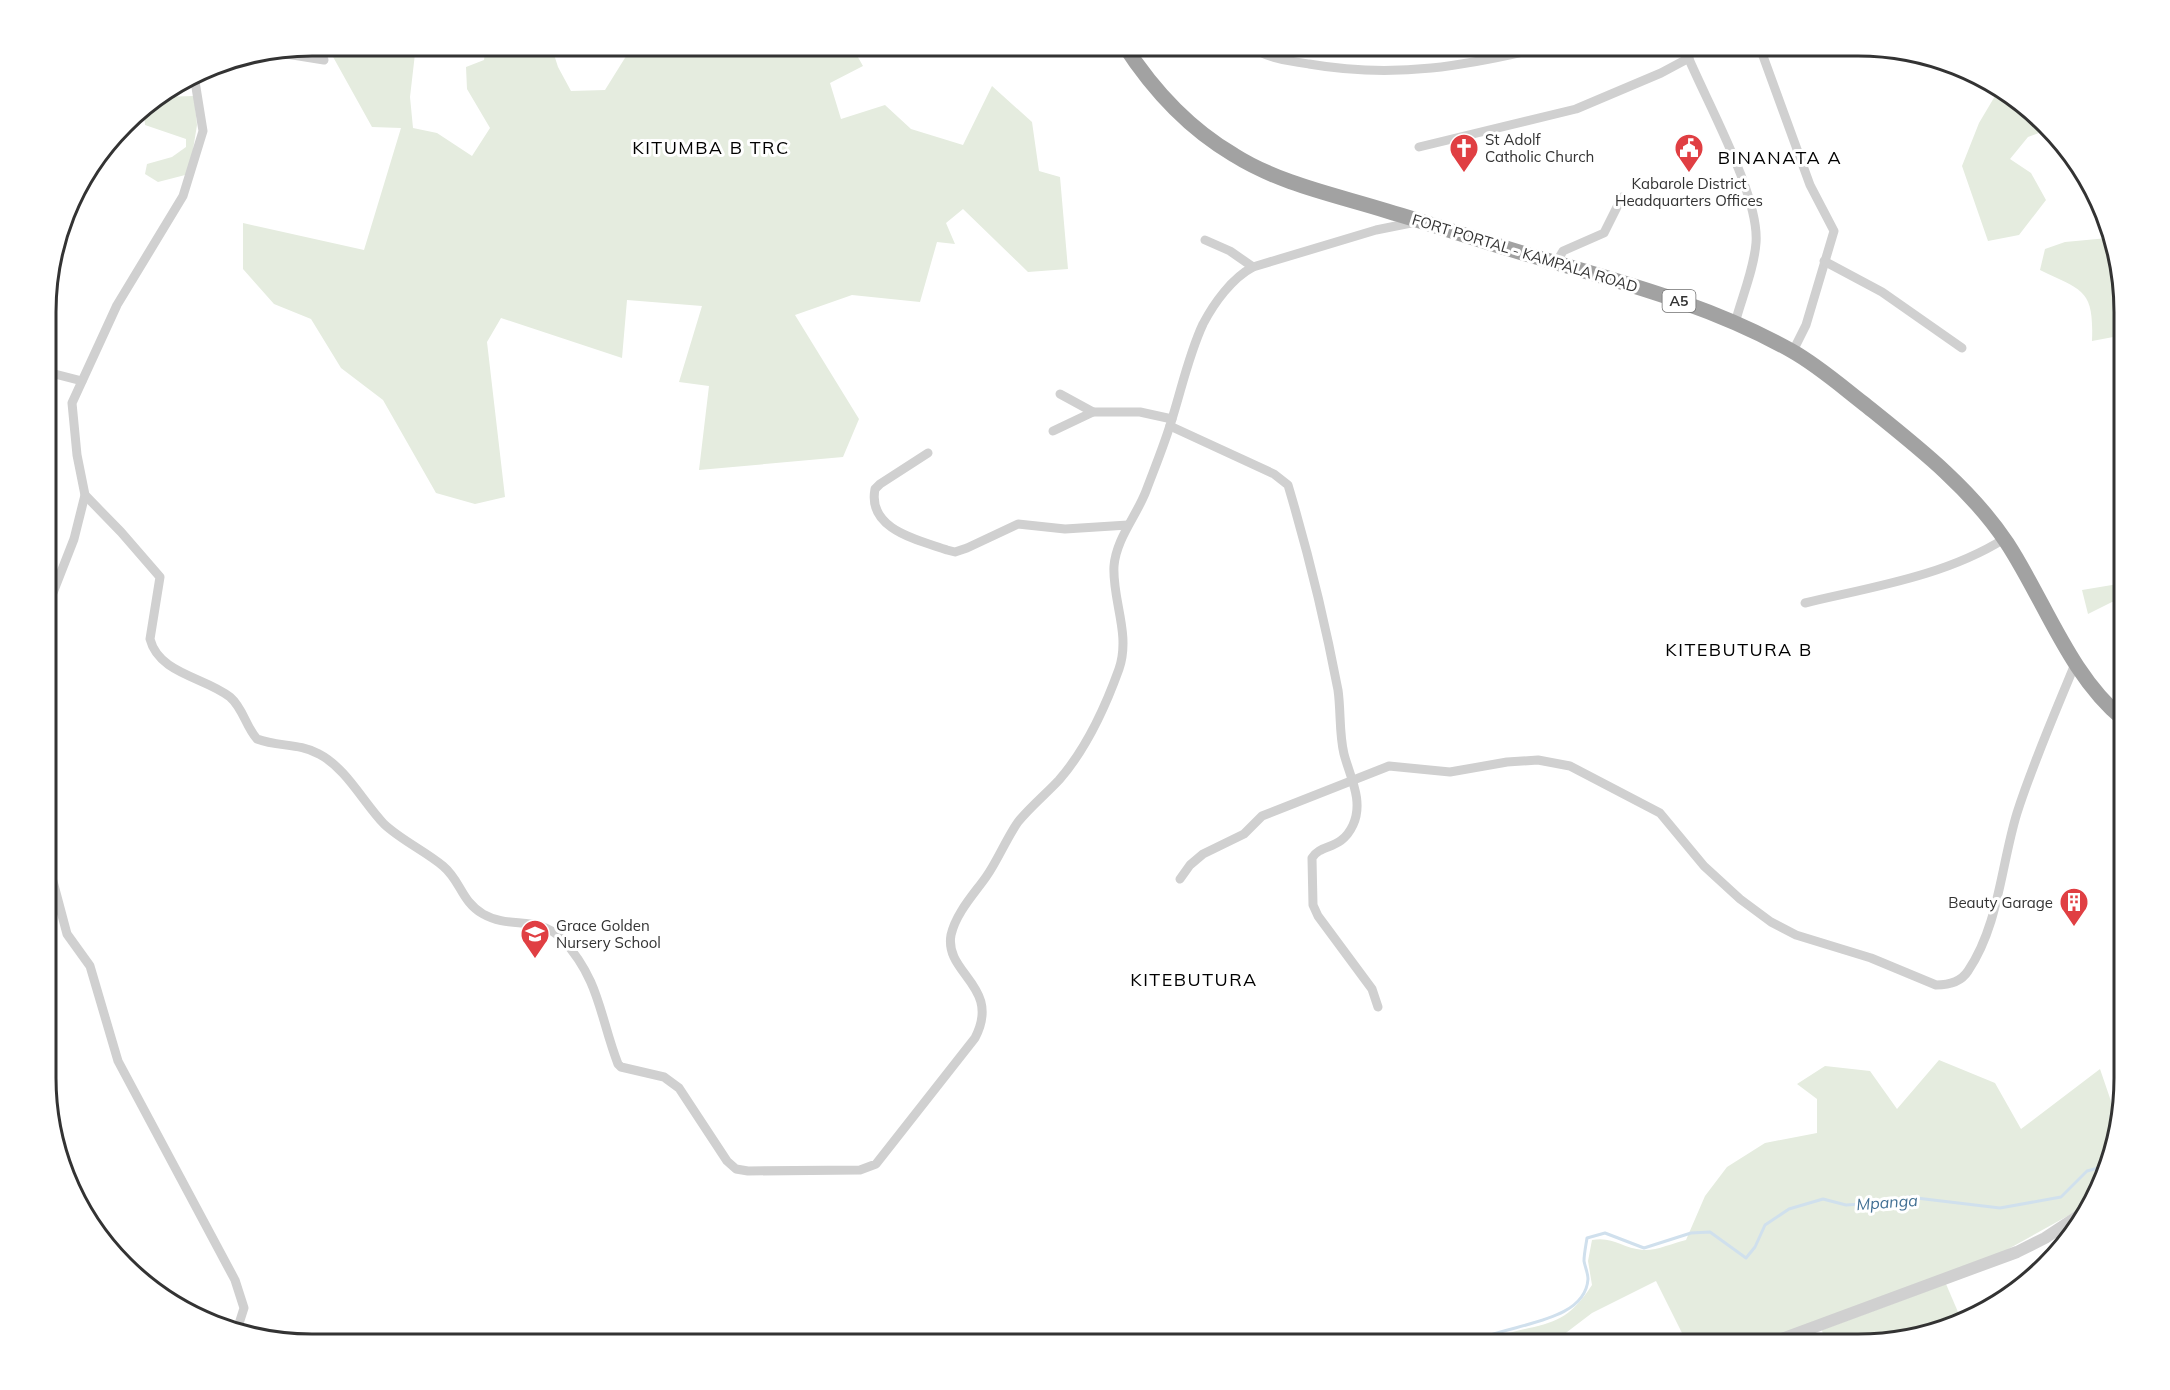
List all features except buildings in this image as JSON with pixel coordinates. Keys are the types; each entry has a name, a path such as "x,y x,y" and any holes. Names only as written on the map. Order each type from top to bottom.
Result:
{"highway":[{"name":"FORT PORTAL - KAMPALA ROAD","path":"1131,56 1142,74 1173,108 1208,139 1236,157 1291,182 1643,288 1734,323 1793,351 1840,385 1923,453 1980,508 2004,539 2031,581 2075,664 2114,711"}],"street":[{"path":"299,56 324,60"},
{"path":"1273,56 1350,71 1379,73 1446,67 1500,56"},
{"path":"1763,56 1810,185 1834,228 1806,325 1793,351"},
{"path":"1419,147 1576,109 1689,58 1736,166 1750,202 1755,227 1754,254 1734,323"},
{"path":"56,585 74,539 86,495 72,415 72,403 117,305 183,196 203,131 195,83"},
{"path":"1556,263 1563,251 1604,233 1622,197"},
{"path":"86,495 121,531 160,577 150,639 159,658 228,696 241,710 257,739 292,745 321,755 385,825 452,874 466,902 485,915 507,922 536,923 550,928 579,960 592,984 603,1011 618,1064 621,1067 664,1077 679,1088 727,1161 736,1169 748,1171 860,1170 876,1164 975,1038 981,1026 982,1005 969,977 955,959 951,935 967,903 988,875 1018,823 1060,779 1077,756 1106,702 1123,655 1121,613 1114,563 1128,525 1146,492 1171,423 1191,352 1203,325 1229,288 1253,267 1376,230 1422,221"},
{"path":"1205,240 1253,267"},
{"path":"1824,261 1882,292 1962,348"},
{"path":"56,374 82,381"},
{"path":"1060,394 1093,412"},
{"path":"1053,431 1093,412 1140,412 1171,423 1274,474 1288,485 1330,651 1338,693 1344,753 1353,779 1357,810 1353,825 1342,842 1317,852 1312,858 1313,905 1318,916 1372,989 1378,1007"},
{"path":"928,453 874,489 874,502 878,515 890,527 947,550 955,552 967,548 1018,524 1065,529 1128,525"},
{"path":"1805,603 1933,571 1965,559 2004,539"},
{"path":"1180,879 1190,864 1203,854 1244,834 1262,816 1389,766 1450,772 1507,762 1538,760 1570,766 1660,813 1704,866 1740,899 1771,922 1796,935 1871,958 1936,985 1947,985 1965,976 1970,969 1991,921 2016,815 2075,664"},
{"path":"56,893 67,934 90,966 118,1061 235,1280 244,1308 239,1324"},
{"path":"1796,1334 2017,1252 2045,1238 2071,1221"},
{"path":"1803,1334 1807,1330"}],"shaded area":[{"path":"333,56 415,56 410,97 413,128 437,133 472,156 490,128 467,89 466,67 484,60 485,56 554,56 571,91 605,90 626,56 857,56 863,66 830,83 841,119 885,105 911,129 963,145 992,86 1032,122 1039,171 1060,177 1068,269 1028,272 963,209 946,223 955,244 937,242 920,302 852,295 795,315 859,419 843,457 699,470 709,386 679,382 702,306 627,300 622,358 501,318 487,342 505,497 475,504 436,493 383,400 341,368 311,319 274,304 243,269 243,223 364,250 401,128 372,127"},
{"path":"1995,95 2040,130 2039,133 2028,137 2010,159 2031,173 2046,200 2019,235 1988,241 1962,166 1979,123"},
{"path":"194,96 197,125 189,174 158,182 145,174 147,164 172,157 186,147 186,139 145,125 144,118 173,97"},
{"path":"2104,238 2110,261 2114,295 2114,337 2092,341 2091,311 2083,294 2076,288 2040,270 2045,249 2065,242"},
{"path":"2114,585 2114,602 2088,614 2082,590"},
{"path":"1939,1060 1995,1083 2021,1129 2100,1069 2113,1106 2110,1129 2101,1161 2078,1210 1992,1258 1784,1334 1682,1334 1656,1281 1592,1313 1564,1334 1506,1334 1553,1321 1563,1316 1582,1299 1592,1285 1588,1261 1592,1240 1612,1241 1648,1250 1686,1240 1705,1196 1727,1167 1765,1143 1817,1133 1817,1099 1797,1084 1825,1066 1870,1071 1897,1109"},
{"path":"1946,1284 1959,1314 1909,1330 1875,1334 1823,1334 1822,1330"}],"waterway":[{"name":"Mpanga","path":"1494,1334 1557,1315 1573,1306 1583,1294 1588,1279 1584,1261 1587,1238 1605,1233 1644,1248 1691,1233 1710,1232 1746,1258 1755,1247 1765,1225 1789,1209 1823,1199 1846,1205 1877,1203 1908,1197 2000,1208 2061,1197 2087,1171 2098,1168"}],"place":[{"name":"St Adolf Catholic Church","path":"1464,174"},
{"name":"Kabarole District Headquarters Offices","path":"1689,174"},
{"name":"Beauty Garage","path":"2074,928"},
{"name":"Grace Golden Nursery School","path":"535,960"}],"district":[{"name":"KITUMBA B TRC","path":"711,147"},
{"name":"BINANATA A","path":"1780,157"},
{"name":"KITEBUTURA B","path":"1739,649"},
{"name":"KITEBUTURA","path":"1194,979"}]}
